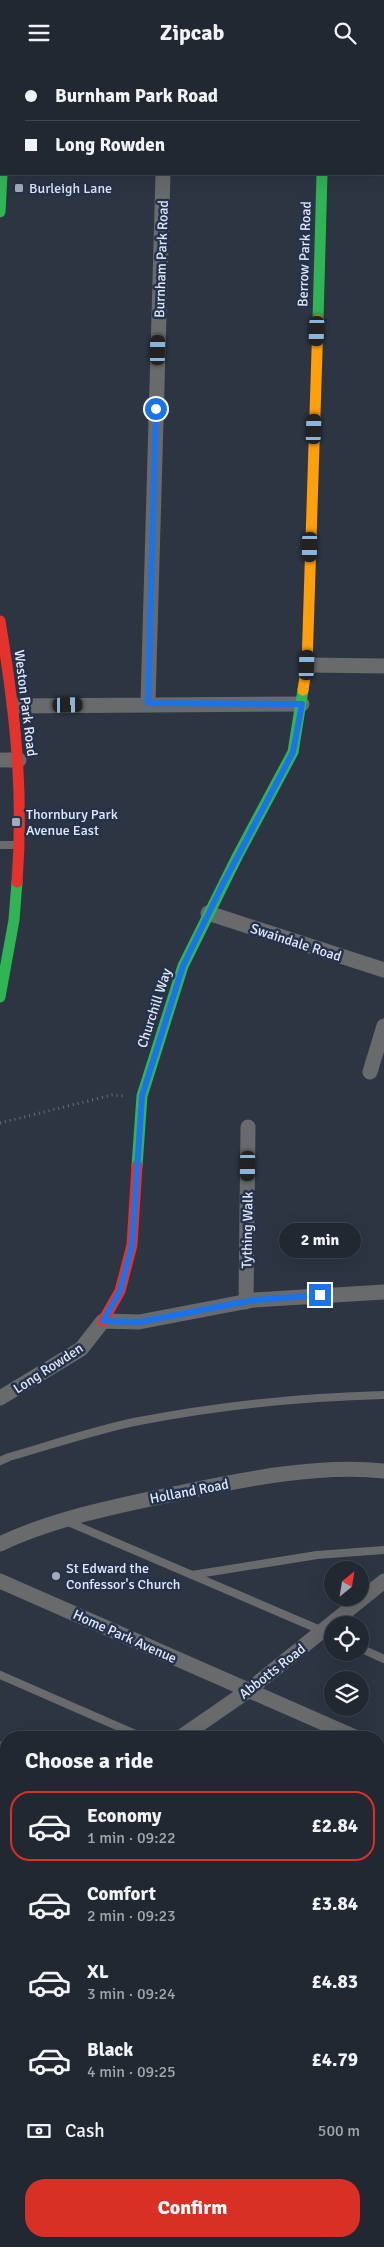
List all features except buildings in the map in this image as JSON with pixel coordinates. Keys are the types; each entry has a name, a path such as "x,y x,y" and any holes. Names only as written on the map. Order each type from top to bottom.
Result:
{"street":[{"path":"0,212 2,175"},
{"name":"Burnham Park Road","path":"148,703 163,175"},
{"name":"Berrow Park Road","path":"307,665 322,175"},
{"name":"Weston Park Road","path":"0,621 5,683 14,706 19,760 20,845 7,920 0,997"},
{"path":"307,665 384,666"},
{"name":"Churchill Way","path":"103,1321 120,1291 132,1245 142,1096 183,966 208,913 293,752 307,665"},
{"path":"14,706 148,703 302,704"},
{"path":"0,761 19,760"},
{"name":"Swaindale Road","path":"208,913 384,970"},
{"path":"370,1072 384,1026"},
{"name":"Tything Walk","path":"246,1302 248,1127"},
{"path":"103,1321 139,1322 246,1302 384,1292"},
{"name":"Long Rowden","path":"0,1398 81,1349 103,1321"},
{"name":"Holland Road","path":"0,1544 19,1535 122,1504 239,1481 319,1471 368,1469 384,1471"},
{"name":"Home Park Avenue","path":"0,1581 341,1731"},
{"name":"Abbotts Road","path":"347,1616 382,1585"},
{"name":"Abbotts Road","path":"190,1731 324,1636"}],"lane":[{"path":"0,845 20,845"},
{"path":"0,1461 152,1419 241,1404 321,1396 384,1395"},
{"path":"66,1521 324,1631"},
{"path":"192,1575 317,1555 384,1550"},
{"path":"369,1652 384,1659"},
{"path":"0,1675 128,1731"}],"path":[{"path":"0,1123 112,1095 142,1096"}],"traffic: fast":[{"path":"0,212 2,175"},
{"path":"318,320 322,175"},
{"path":"137,1166 142,1096 183,966 238,855 293,752 303,690"},
{"path":"0,997 14,920 17,882"}],"traffic: slow":[{"path":"303,690 307,665 318,320"}],"traffic: jam":[{"path":"0,621 17,751 19,783 17,882"},
{"path":"103,1321 120,1291 132,1245 137,1166"}],"place":[{"name":"Burleigh Lane","path":"19,188"},
{"name":"Thornbury Park Avenue East","path":"16,822"},
{"name":"St Edward the Confessor's Church","path":"56,1576"}],"route":[{"path":"156,409 148,703 302,704 293,752 208,913 183,966 142,1096 132,1245 120,1291 103,1321 139,1322 254,1300 320,1295"}]}
